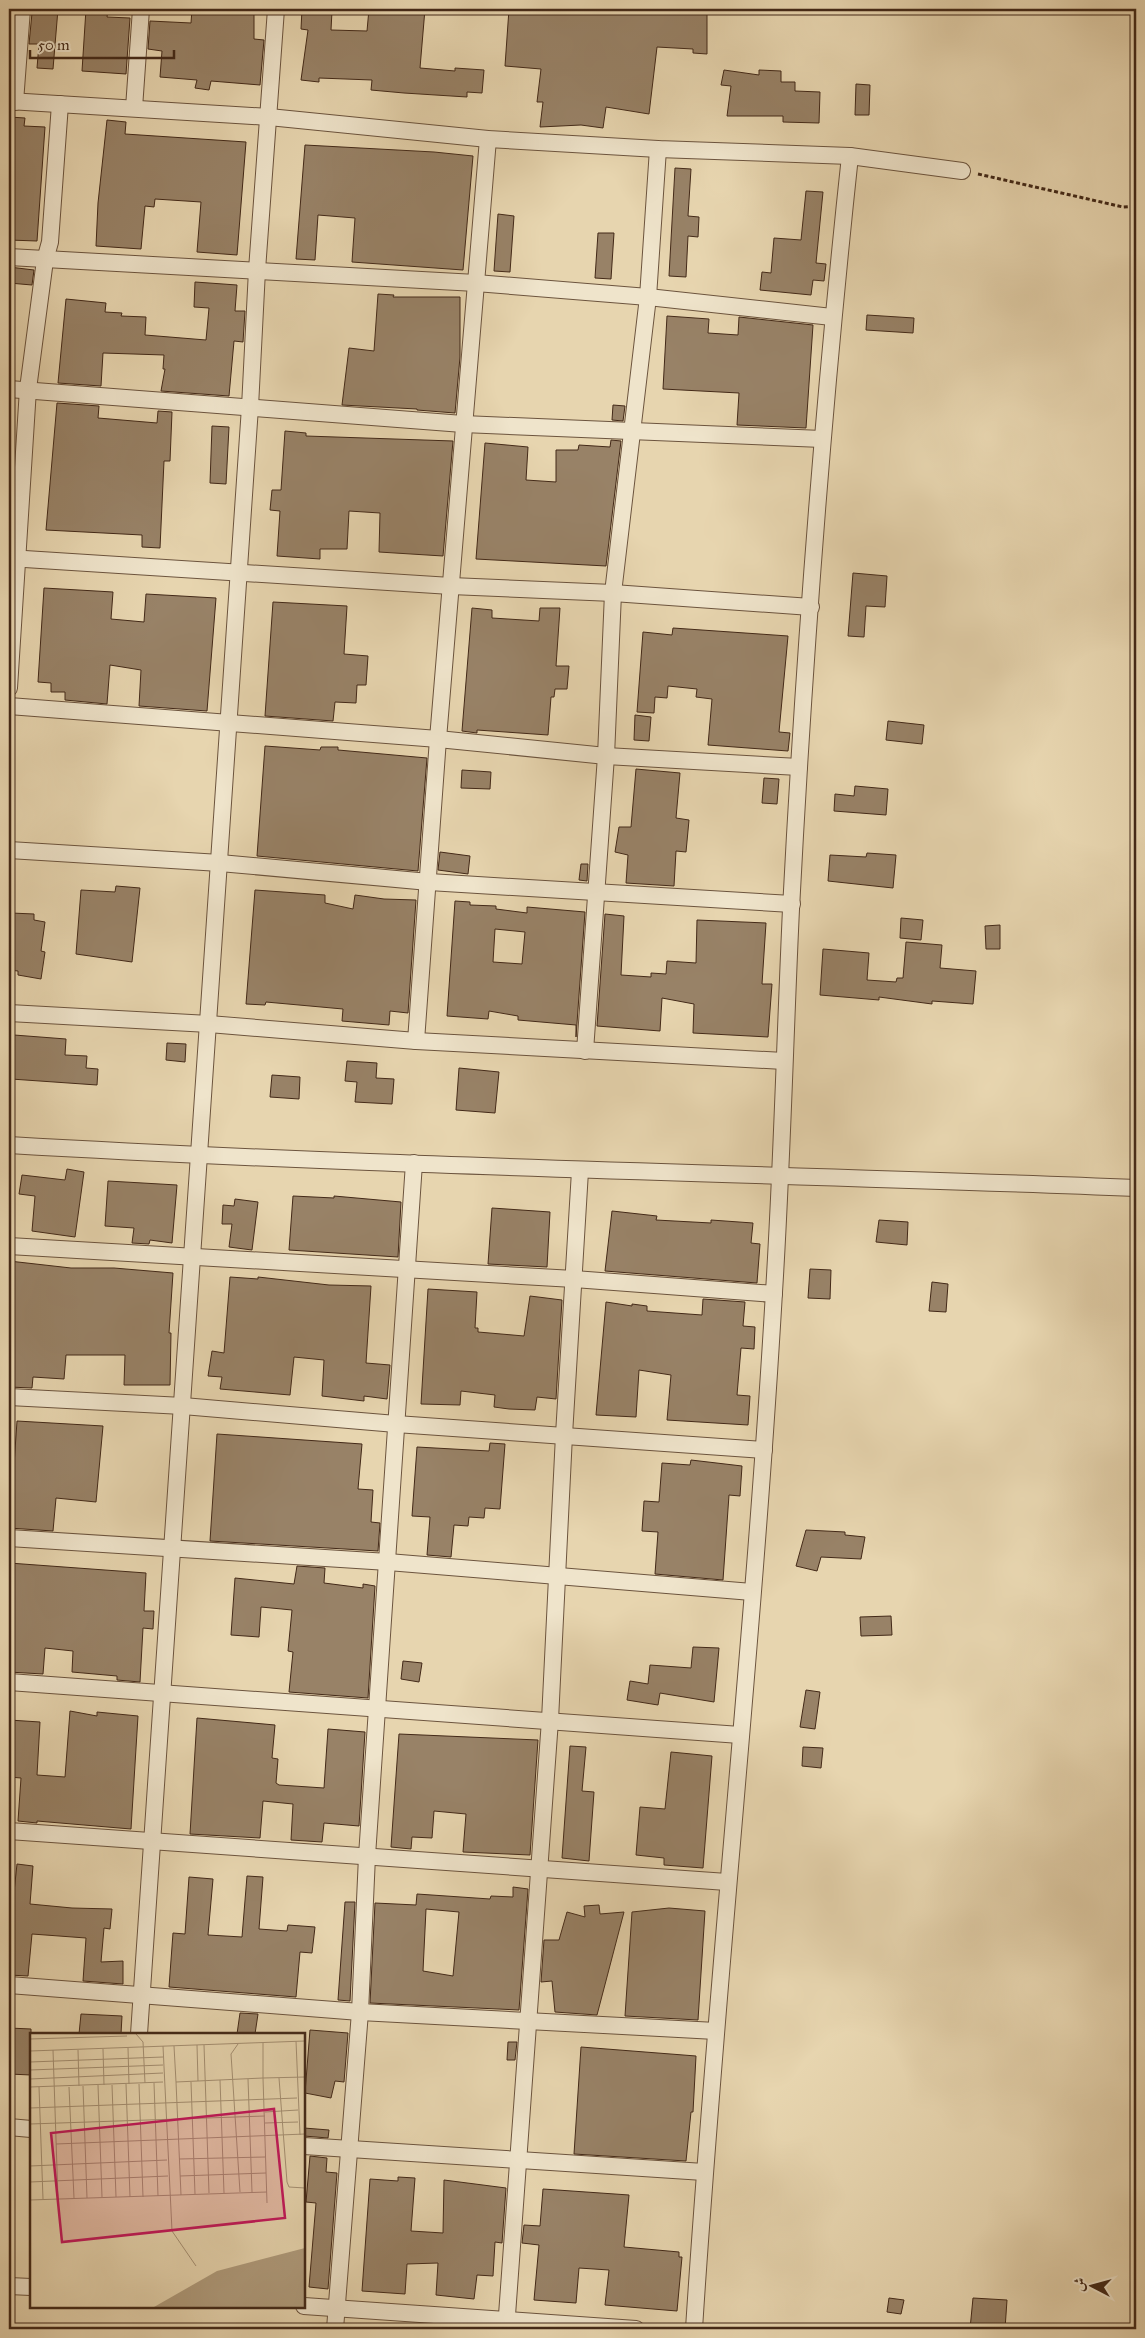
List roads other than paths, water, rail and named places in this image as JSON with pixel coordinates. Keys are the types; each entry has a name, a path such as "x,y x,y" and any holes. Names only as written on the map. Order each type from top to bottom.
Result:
{"street":[{"path":"22,9 12,101 269,117 488,139 658,149 850,156 962,171"},
{"path":"134,108 141,9"},
{"path":"139,2033 194,1255 199,1156 250,407 257,270 276,9"},
{"path":"9,688 13,558 28,389 45,260 50,242 60,104"},
{"path":"416,1041 463,424 488,139"},
{"path":"585,1051 606,756 613,593 648,297 658,149"},
{"path":"694,2329 704,2172 727,1882 764,1450 774,1294 792,904 822,439 832,317 850,156"},
{"path":"9,258 476,283 648,297 832,317"},
{"path":"9,389 463,424 822,439"},
{"path":"13,558 451,586 613,593 811,607"},
{"path":"9,706 438,739 606,756 800,767"},
{"path":"9,850 220,863 429,882 792,904"},
{"path":"9,1013 209,1024 416,1041 784,1061"},
{"path":"9,1145 199,1156 580,1171 780,1174 1136,1188"},
{"path":"334,2329 360,2012 367,1856 414,1163"},
{"path":"507,2325 550,1720 564,1435 580,1171"},
{"path":"9,1246 194,1255 574,1279 774,1294"},
{"path":"9,1397 183,1406 396,1424 764,1450"},
{"path":"9,1538 388,1562 752,1592"},
{"path":"9,1682 740,1735"},
{"path":"9,1831 727,1882"},
{"path":"9,1985 360,2012 716,2031"},
{"path":"9,2127 30,2128"},
{"path":"305,2146 704,2172"},
{"path":"9,2286 30,2287"},
{"path":"305,2306 507,2325 636,2329"}]}
